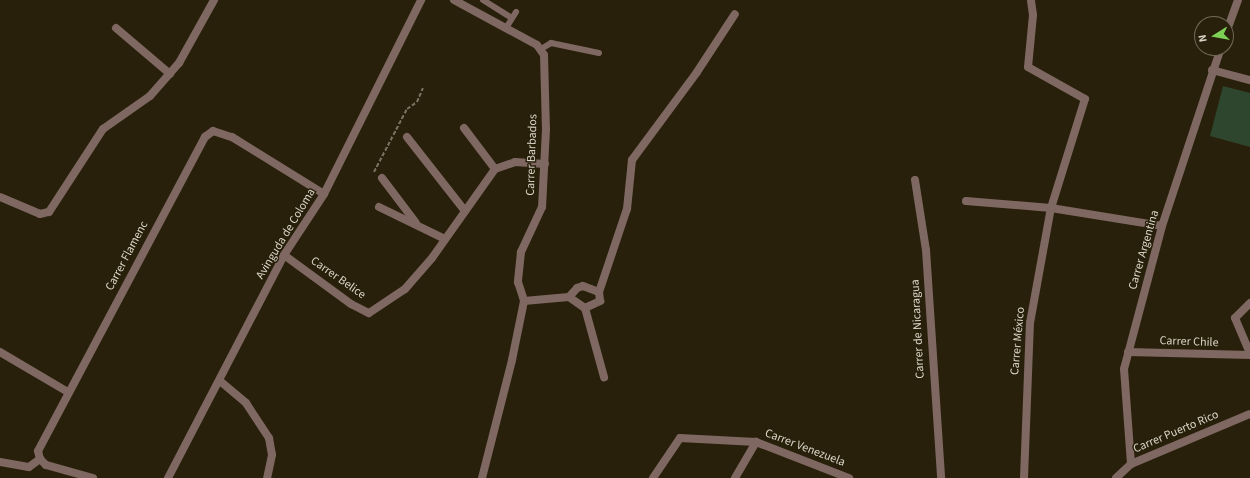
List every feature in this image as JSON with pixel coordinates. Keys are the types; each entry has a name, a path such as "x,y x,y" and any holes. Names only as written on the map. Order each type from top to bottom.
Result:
{"street":[{"path":"0,197 40,214 49,212 102,129 150,96 179,63 214,0"},
{"name":"Avinguda de Coloma","path":"168,478 220,381 284,255 324,194 421,0"},
{"path":"454,0 537,44 541,49"},
{"name":"Carrer México","path":"1024,478 1030,323 1051,208 1085,99 1028,67 1033,15 1031,0"},
{"path":"1232,16 1238,0"},
{"path":"585,308 600,301 599,292 627,209 632,160 697,72 735,14"},
{"path":"116,28 170,74"},
{"name":"Carrer Barbados","path":"524,301 518,282 521,252 542,207 545,164 545,75 544,55 541,49"},
{"name":"Carrer Argentina","path":"1130,464 1124,370 1162,226 1217,56"},
{"path":"1212,70 1250,80"},
{"path":"464,128 495,169 514,162 545,164"},
{"name":"Carrer Flamenc","path":"40,459 38,451 42,440 204,137 213,131 232,137 324,194"},
{"path":"407,137 465,211"},
{"name":"Carrer Belice","path":"284,255 351,304 369,314 405,289 445,239 495,169"},
{"path":"382,178 416,223"},
{"name":"Carrer de Nicaragua","path":"915,180 926,250 941,478"},
{"path":"966,201 1051,208 1162,226"},
{"path":"379,208 416,223 445,239"},
{"path":"569,297 578,288 583,286 599,292"},
{"path":"482,478 512,360 524,301 569,297 585,308 604,378"},
{"path":"1250,303 1235,318 1250,355"},
{"path":"0,352 68,392"},
{"name":"Carrer Chile","path":"1128,352 1250,355"},
{"path":"220,381 246,402 267,433 272,455 267,478"},
{"name":"Carrer Puerto Rico","path":"1116,478 1130,464 1250,414"},
{"name":"Carrer Venezuela","path":"653,478 680,438 756,442 849,478"},
{"path":"734,478 756,442"},
{"path":"0,462 28,468 40,459 46,465 93,478"}],"lane":[{"path":"483,0 512,18"},
{"path":"506,28 516,12"},
{"path":"541,49 551,43 599,53"}],"path":[{"path":"373,175 407,110 417,102 423,88"}],"green space":[{"path":"1223,86 1250,93 1250,147 1210,136"}]}
